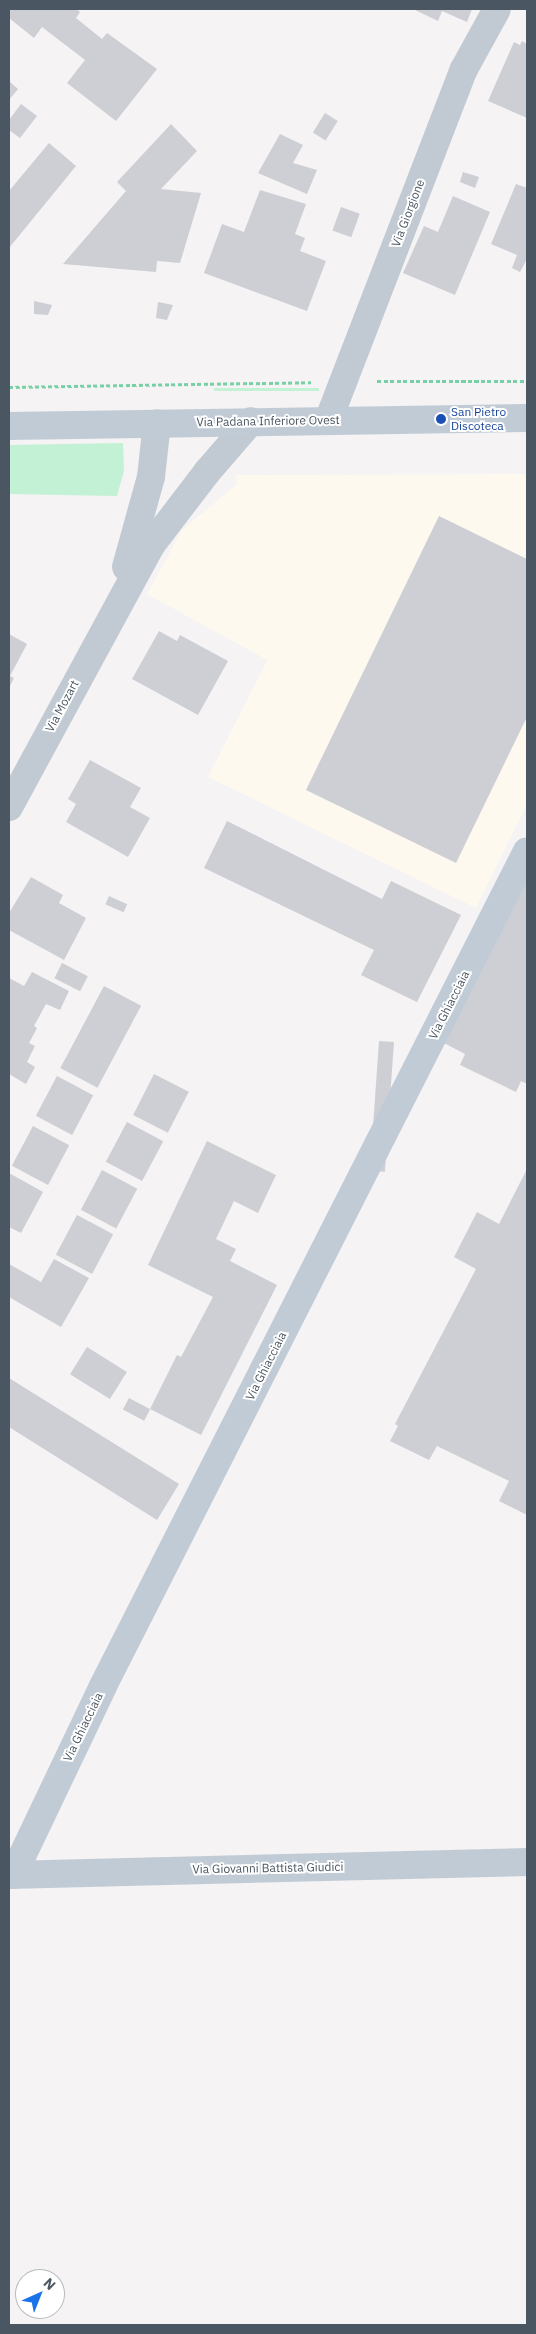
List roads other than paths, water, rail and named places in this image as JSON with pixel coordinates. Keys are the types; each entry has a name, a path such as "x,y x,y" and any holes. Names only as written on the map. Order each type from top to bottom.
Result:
{"street":[{"name":"Via Giorgione","path":"328,420 464,69 497,9"},
{"name":"Via Padana Inferiore Ovest","path":"9,426 527,418"},
{"name":"Via Mozart","path":"9,807 116,605 171,516 251,421"},
{"name":"Via Mozart","path":"116,605 151,477 157,423"},
{"name":"Via Ghiacciaia","path":"10,1878 103,1686 527,851"},
{"name":"Via Giovanni Battista Giudici","path":"10,1878 527,1862"}],"place":[{"name":"San Pietro Discoteca","path":"441,419"}]}
